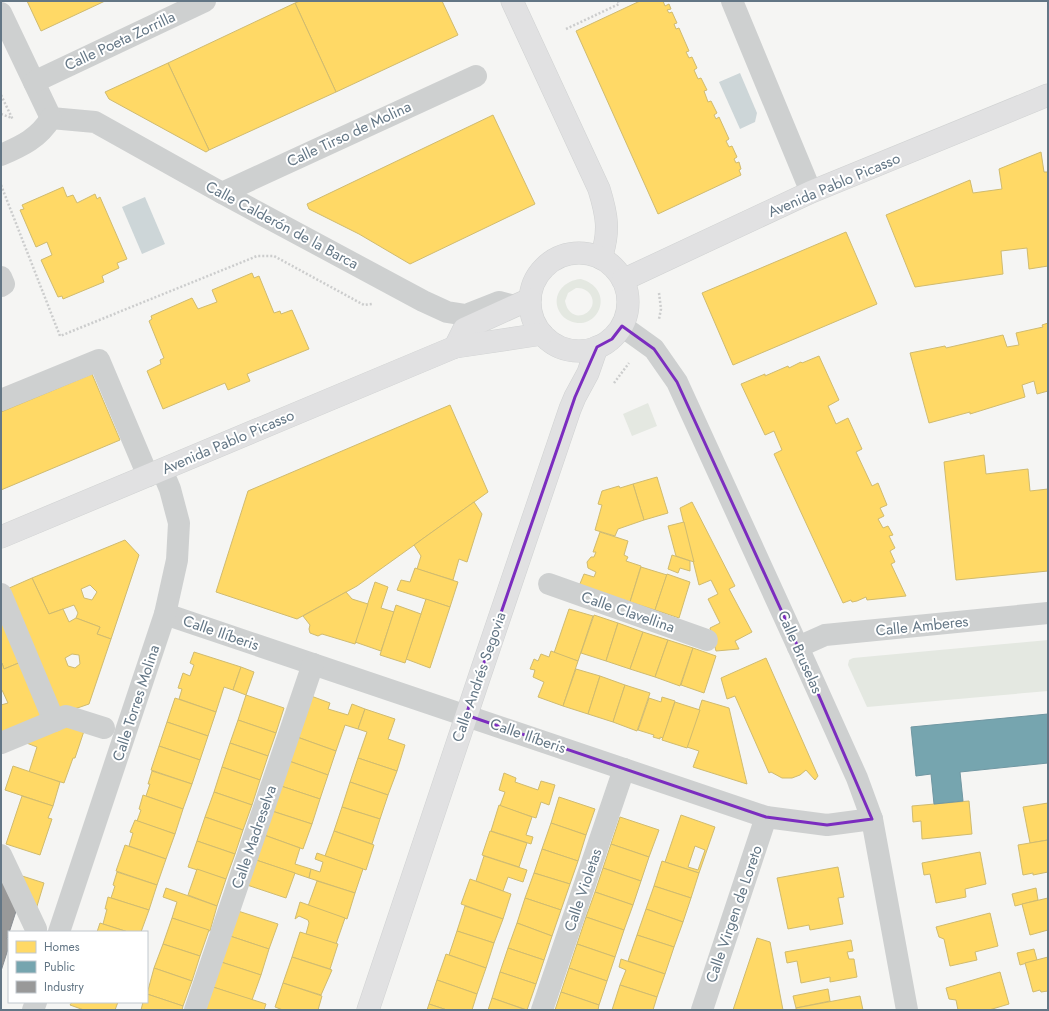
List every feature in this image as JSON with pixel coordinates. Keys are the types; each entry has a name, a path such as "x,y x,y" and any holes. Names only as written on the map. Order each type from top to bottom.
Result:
{"main road":[{"path":"512,1 599,189 607,219 605,246 601,258"},
{"name":"Avenida Pablo Picasso","path":"623,280 812,192 1048,95"},
{"path":"455,347 464,329 522,303 531,289 535,279 550,262 561,256 573,253 587,254 601,258 613,266 623,280 627,290 628,301 627,314 622,326 612,339 597,347 576,351 557,346 542,334 522,303"},
{"name":"Avenida Pablo Picasso","path":"1,538 455,347 542,334"},
{"name":"Calle Andrés Segovia","path":"368,1010 572,403 588,373 597,347"}],"street":[{"name":"Calle Poeta Zorrilla","path":"34,82 205,1"},
{"path":"732,1 812,192"},
{"path":"1,12 51,118 45,128 24,145 1,155"},
{"name":"Calle Tirso de Molina","path":"222,193 476,76"},
{"name":"Calle Calderón de la Barca","path":"51,118 95,122 222,193 423,301 447,312 466,315 499,302 522,303"},
{"name":"Calle Bruselas","path":"622,326 654,349 677,382 857,778 872,819 907,1010"},
{"name":"Calle Torres Molina","path":"1,399 99,360 155,473 170,490 179,523 177,560 165,614 59,931"},
{"name":"Calle Clavellina","path":"549,584 707,640"},
{"path":"1,594 54,721"},
{"name":"Calle Amberes","path":"798,647 825,635 1048,613"},
{"name":"Calle Ilíberis","path":"165,614 766,817 828,825 872,819"},
{"name":"Calle Madreselva","path":"195,1010 313,664"},
{"path":"1,743 66,716 104,728"},
{"name":"Calle Violetas","path":"542,1010 624,769"},
{"name":"Calle Virgen de Loreto","path":"702,1010 766,817"},
{"path":"1,855 36,929"}],"path":[{"path":"566,29 619,4 618,1"},
{"path":"1,95 12,118 1,114"},
{"path":"1,185 60,336 257,256 274,256 364,304 378,304"},
{"path":"657,289 661,309 658,322"}],"highlighted area":[{"path":"622,326 654,349 677,382 798,647 872,819 827,825 766,817 466,715 575,397 597,347 612,339"}],"shaded area":[{"path":"740,73 757,113 755,122 740,129 719,82"},
{"path":"145,197 165,244 142,254 122,207"},
{"path":"581,279 592,284 598,292 601,300 600,309 589,321 580,323 570,321 562,316 559,311 557,305 558,294 565,285","holes":["576,288 587,291 593,301 589,311 584,314 573,314 568,309 565,301 568,293"]},
{"path":"648,403 657,426 632,436 623,414"},
{"path":"1048,640 1048,691 867,707 848,665 849,660 853,658"}],"building: Homes":[{"path":"27,1 105,1 41,31"},
{"path":"300,1 442,1 458,35 336,92 295,3"},
{"path":"640,1 663,1 665,6 669,4 671,9 667,10 669,13 672,12 677,23 674,24 676,29 679,28 689,51 686,52 689,58 692,57 697,68 694,70 698,79 701,78 707,90 704,91 708,102 711,101 717,113 714,115 716,119 719,117 729,139 726,141 729,147 732,146 737,157 734,159 736,163 739,162 741,169 739,170 741,175 658,214 576,31"},
{"path":"295,3 336,92 209,150 168,63"},
{"path":"168,63 209,150 206,152 109,99 105,92"},
{"path":"493,115 535,204 410,264 359,234 309,209 307,204"},
{"path":"1041,152 1044,172 1048,172 1048,266 1029,269 1027,248 1001,251 1003,274 915,287 886,215 970,180 973,193 1002,189 999,169"},
{"path":"63,187 67,197 73,195 77,203 95,194 97,199 100,197 127,259 117,263 119,268 102,276 104,282 63,299 62,296 58,297 41,260 52,255 47,242 36,247 20,210 24,209 22,205"},
{"path":"846,232 877,304 733,365 702,293"},
{"path":"252,273 254,278 259,276 274,313 280,311 281,314 292,310 309,349 247,374 250,381 228,390 225,383 163,409 147,371 161,364 160,360 164,358 149,321 152,319 151,316 192,298 198,309 217,302 212,290"},
{"path":"1048,323 1048,391 1037,394 1034,381 1022,385 1025,397 970,414 970,412 929,423 910,353 945,346 946,348 1003,335 1007,347 1019,345 1016,333 1043,327 1042,325"},
{"path":"819,356 839,400 828,406 836,424 848,418 862,449 856,452 872,486 878,483 887,505 880,508 884,516 878,519 883,528 888,526 893,535 889,536 895,548 890,551 895,562 891,564 906,596 867,600 866,597 857,601 852,602 851,600 843,603 774,454 782,450 774,431 765,435 741,384 765,374 765,376 788,366 789,368"},
{"path":"92,374 120,440 1,490 1,412"},
{"path":"450,405 488,492 357,586 297,619 216,592 248,491"},
{"path":"984,455 986,474 1028,469 1030,491 1048,489 1048,571 956,580 944,462"},
{"path":"657,477 668,513 644,520 633,484"},
{"path":"633,484 644,520 618,529 615,536 595,530 602,505 598,504 602,491"},
{"path":"474,502 482,514 467,562 459,559 453,580 417,569 421,556 414,545"},
{"path":"692,502 735,586 729,589 752,632 735,641 739,649 716,651 710,628 720,623 708,599 718,594 711,580 699,585 680,508"},
{"path":"684,522 694,562 676,556 668,526"},
{"path":"600,532 628,541 624,555 628,557 626,561 641,566 630,602 579,586 584,574 594,577 596,572 588,568 587,562 591,557 594,557 596,552 593,552"},
{"path":"125,540 139,555 111,639 97,634 100,627 76,618 78,613 74,605 49,614 32,578","holes":["90,585 97,592 92,600 84,598 81,589"]},
{"path":"672,555 690,561 690,571 680,568 678,573 668,569"},
{"path":"641,567 667,575 655,610 630,602"},
{"path":"415,568 458,582 450,607 397,590 401,580 410,582"},
{"path":"667,574 690,582 679,618 655,610"},
{"path":"32,578 49,614 63,609 69,622 76,618 100,627 97,634 111,639 89,704 60,714 7,589","holes":["72,654 79,655 80,664 75,668 68,666 65,658"]},
{"path":"375,582 388,587 381,608 394,612 381,651 355,642"},
{"path":"346,592 352,599 368,604 355,644 322,634 318,636 310,633 310,625 303,616"},
{"path":"426,599 450,607 430,668 406,659"},
{"path":"396,605 421,614 405,663 380,655"},
{"path":"569,609 593,616 578,661 554,653"},
{"path":"594,615 618,623 606,661 581,653"},
{"path":"1,616 21,662 4,669 2,663 1,664"},
{"path":"618,623 643,632 630,669 606,661"},
{"path":"643,632 668,640 655,677 630,669"},
{"path":"668,640 693,648 680,686 655,677"},
{"path":"693,648 716,656 704,693 681,685"},
{"path":"551,651 578,661 563,706 538,697 544,682 533,677 535,670 530,669 534,659 538,661 541,654 549,657"},
{"path":"194,652 241,667 233,690 224,687 216,712 179,699 182,689 178,688 183,673 190,676 194,665 190,663"},
{"path":"766,658 818,776 815,780 806,770 800,775 792,778 782,778 771,772 769,773 735,696 727,699 721,678"},
{"path":"21,662 46,720 1,739 1,705 8,703 2,690 1,691 1,664 2,663 4,669"},
{"path":"241,667 254,672 246,695 233,690"},
{"path":"576,669 600,676 588,714 563,706"},
{"path":"600,676 625,685 613,722 588,714"},
{"path":"625,685 650,693 637,731 613,722"},
{"path":"246,695 284,708 276,733 238,720"},
{"path":"311,696 330,703 328,709 348,715 352,704 365,709 358,729 345,725 336,751 297,737"},
{"path":"662,697 675,701 664,736 663,738 660,737 660,739 653,737 654,735 638,730 649,698 661,702"},
{"path":"175,698 216,712 208,736 167,722"},
{"path":"702,700 729,708 747,784 693,767 699,751 687,747"},
{"path":"675,702 700,710 687,748 662,740"},
{"path":"365,709 395,719 388,739 405,745 397,771 358,758 367,732 358,729"},
{"path":"238,720 276,733 268,756 230,743"},
{"path":"167,722 208,736 200,760 159,746"},
{"path":"61,724 84,731 75,758 73,758 64,783 29,772 37,747 24,742"},
{"path":"297,737 336,751 328,775 289,761"},
{"path":"230,743 268,756 260,780 222,767"},
{"path":"159,746 200,760 192,784 151,770"},
{"path":"358,758 397,771 388,795 350,782"},
{"path":"289,761 328,775 320,799 281,786"},
{"path":"13,766 60,782 53,806 5,790"},
{"path":"222,767 260,780 252,805 214,792"},
{"path":"152,771 192,784 183,809 146,796"},
{"path":"504,773 516,778 515,782 538,790 541,781 555,785 549,805 541,802 536,818 500,806 505,792 499,790"},
{"path":"350,782 388,795 380,819 342,807"},
{"path":"281,786 320,799 312,824 272,811"},
{"path":"214,792 252,805 243,830 205,817"},
{"path":"143,795 183,809 175,834 137,821 141,810 139,809"},
{"path":"22,796 53,806 48,818 52,819 40,855 6,844"},
{"path":"559,797 595,809 586,835 551,823"},
{"path":"969,801 972,834 922,839 921,821 913,822 912,806"},
{"path":"1048,803 1048,840 1030,843 1023,807"},
{"path":"499,805 532,817 526,835 533,837 531,844 491,831"},
{"path":"342,807 380,819 372,844 334,831"},
{"path":"272,811 312,824 303,849 264,835"},
{"path":"681,815 715,827 699,873 665,862","holes":["695,846 705,850 698,870 688,867"]},
{"path":"205,817 243,830 235,854 197,841"},
{"path":"620,817 659,830 649,857 611,844"},
{"path":"135,820 175,834 166,859 129,846 133,833 130,832"},
{"path":"551,823 586,835 578,861 542,849"},
{"path":"334,831 374,845 366,870 325,856"},
{"path":"490,831 527,843 519,867 482,855"},
{"path":"264,835 300,848 295,864 311,869 309,878 256,860"},
{"path":"1048,840 1048,872 1023,875 1018,845"},
{"path":"197,841 235,854 226,879 188,867"},
{"path":"611,844 649,857 641,881 603,868"},
{"path":"125,845 166,859 157,885 116,871"},
{"path":"542,849 578,861 570,884 534,873"},
{"path":"980,852 986,884 965,889 966,897 936,903 930,874 924,875 922,863"},
{"path":"317,853 363,869 355,893 309,878 311,869 320,872 323,862 315,859"},
{"path":"484,856 527,870 523,882 508,877 503,891 476,881"},
{"path":"256,860 295,873 286,898 247,885"},
{"path":"662,861 699,873 691,898 654,886"},
{"path":"838,867 844,897 838,898 843,924 810,930 809,925 788,929 777,878"},
{"path":"603,868 641,881 633,905 595,892"},
{"path":"197,869 226,879 217,906 188,895"},
{"path":"117,872 157,885 149,910 111,898"},
{"path":"534,873 570,884 561,910 525,898"},
{"path":"16,874 44,883 34,916"},
{"path":"470,879 511,894 503,919 461,904"},
{"path":"317,881 355,893 347,919 308,906"},
{"path":"654,886 691,898 683,922 646,909"},
{"path":"166,888 217,906 210,931 172,918 177,902 163,897"},
{"path":"1036,888 1038,900 1015,906 1012,894"},
{"path":"595,892 633,905 624,930 586,917"},
{"path":"108,897 149,910 141,931 125,931 103,924 107,909 105,909"},
{"path":"525,898 561,910 552,936 517,923"},
{"path":"1048,898 1048,930 1030,935 1022,904"},
{"path":"300,902 345,918 336,944 306,934 309,923 308,920 299,916 295,919"},
{"path":"465,906 503,919 494,943 457,931"},
{"path":"646,909 683,922 674,947 637,935"},
{"path":"238,911 278,924 269,949 230,936"},
{"path":"990,913 998,946 975,952 977,960 950,966 944,939 939,937 936,927"},
{"path":"586,917 624,930 615,957 577,944"},
{"path":"172,918 209,930 200,956 163,944"},
{"path":"100,923 125,931 97,931"},
{"path":"517,923 552,936 544,960 508,948"},
{"path":"457,931 494,943 486,968 449,955"},
{"path":"300,932 338,944 330,969 292,957"},
{"path":"637,935 674,947 665,974 628,961"},
{"path":"230,936 269,949 261,975 221,962"},
{"path":"757,938 770,942 783,1010 733,1010"},
{"path":"851,940 853,951 847,952 849,959 854,959 857,977 830,982 830,977 801,983 797,961 787,963 785,952"},
{"path":"163,944 200,956 192,981 154,968"},
{"path":"577,944 615,957 607,981 569,968"},
{"path":"508,948 544,960 536,984 500,972"},
{"path":"1034,949 1037,960 1020,965 1017,953"},
{"path":"446,954 486,968 477,994 437,980"},
{"path":"292,957 332,970 321,995 283,983"},
{"path":"1048,957 1048,991 1041,992 1040,990 1033,992 1025,963"},
{"path":"621,959 665,974 657,997 620,985 626,970 619,967"},
{"path":"221,962 261,975 252,1000 213,987"},
{"path":"154,968 192,981 183,1006 148,994"},
{"path":"569,968 607,981 599,1005 561,992"},
{"path":"500,972 536,984 527,1010 492,998"},
{"path":"1000,972 1009,1004 989,1010 958,1010 956,1000 949,999 946,988"},
{"path":"437,980 477,994 472,1010 447,1010 429,1004"},
{"path":"283,983 322,996 318,1010 283,1010 275,1007"},
{"path":"620,985 657,997 653,1010 612,1010"},
{"path":"213,987 266,1004 264,1010 205,1010"},
{"path":"828,989 830,1001 796,1008 793,996"},
{"path":"561,992 599,1005 598,1010 555,1010"},
{"path":"148,994 183,1006 182,1010 141,1010 143,1003 148,1003"},
{"path":"860,996 863,1010 796,1010 796,1008"},
{"path":"492,998 526,1010 488,1010"},
{"path":"71,1003 118,1003 115,1010 84,1010 70,1005"},
{"path":"429,1004 447,1010 427,1010"}],"building: Public":[{"path":"1048,714 1048,763 960,772 963,801 934,804 931,774 916,776 911,727"}],"building: Industry":[{"path":"1,865 18,905 10,931 8,931 8,949 1,971"}]}
